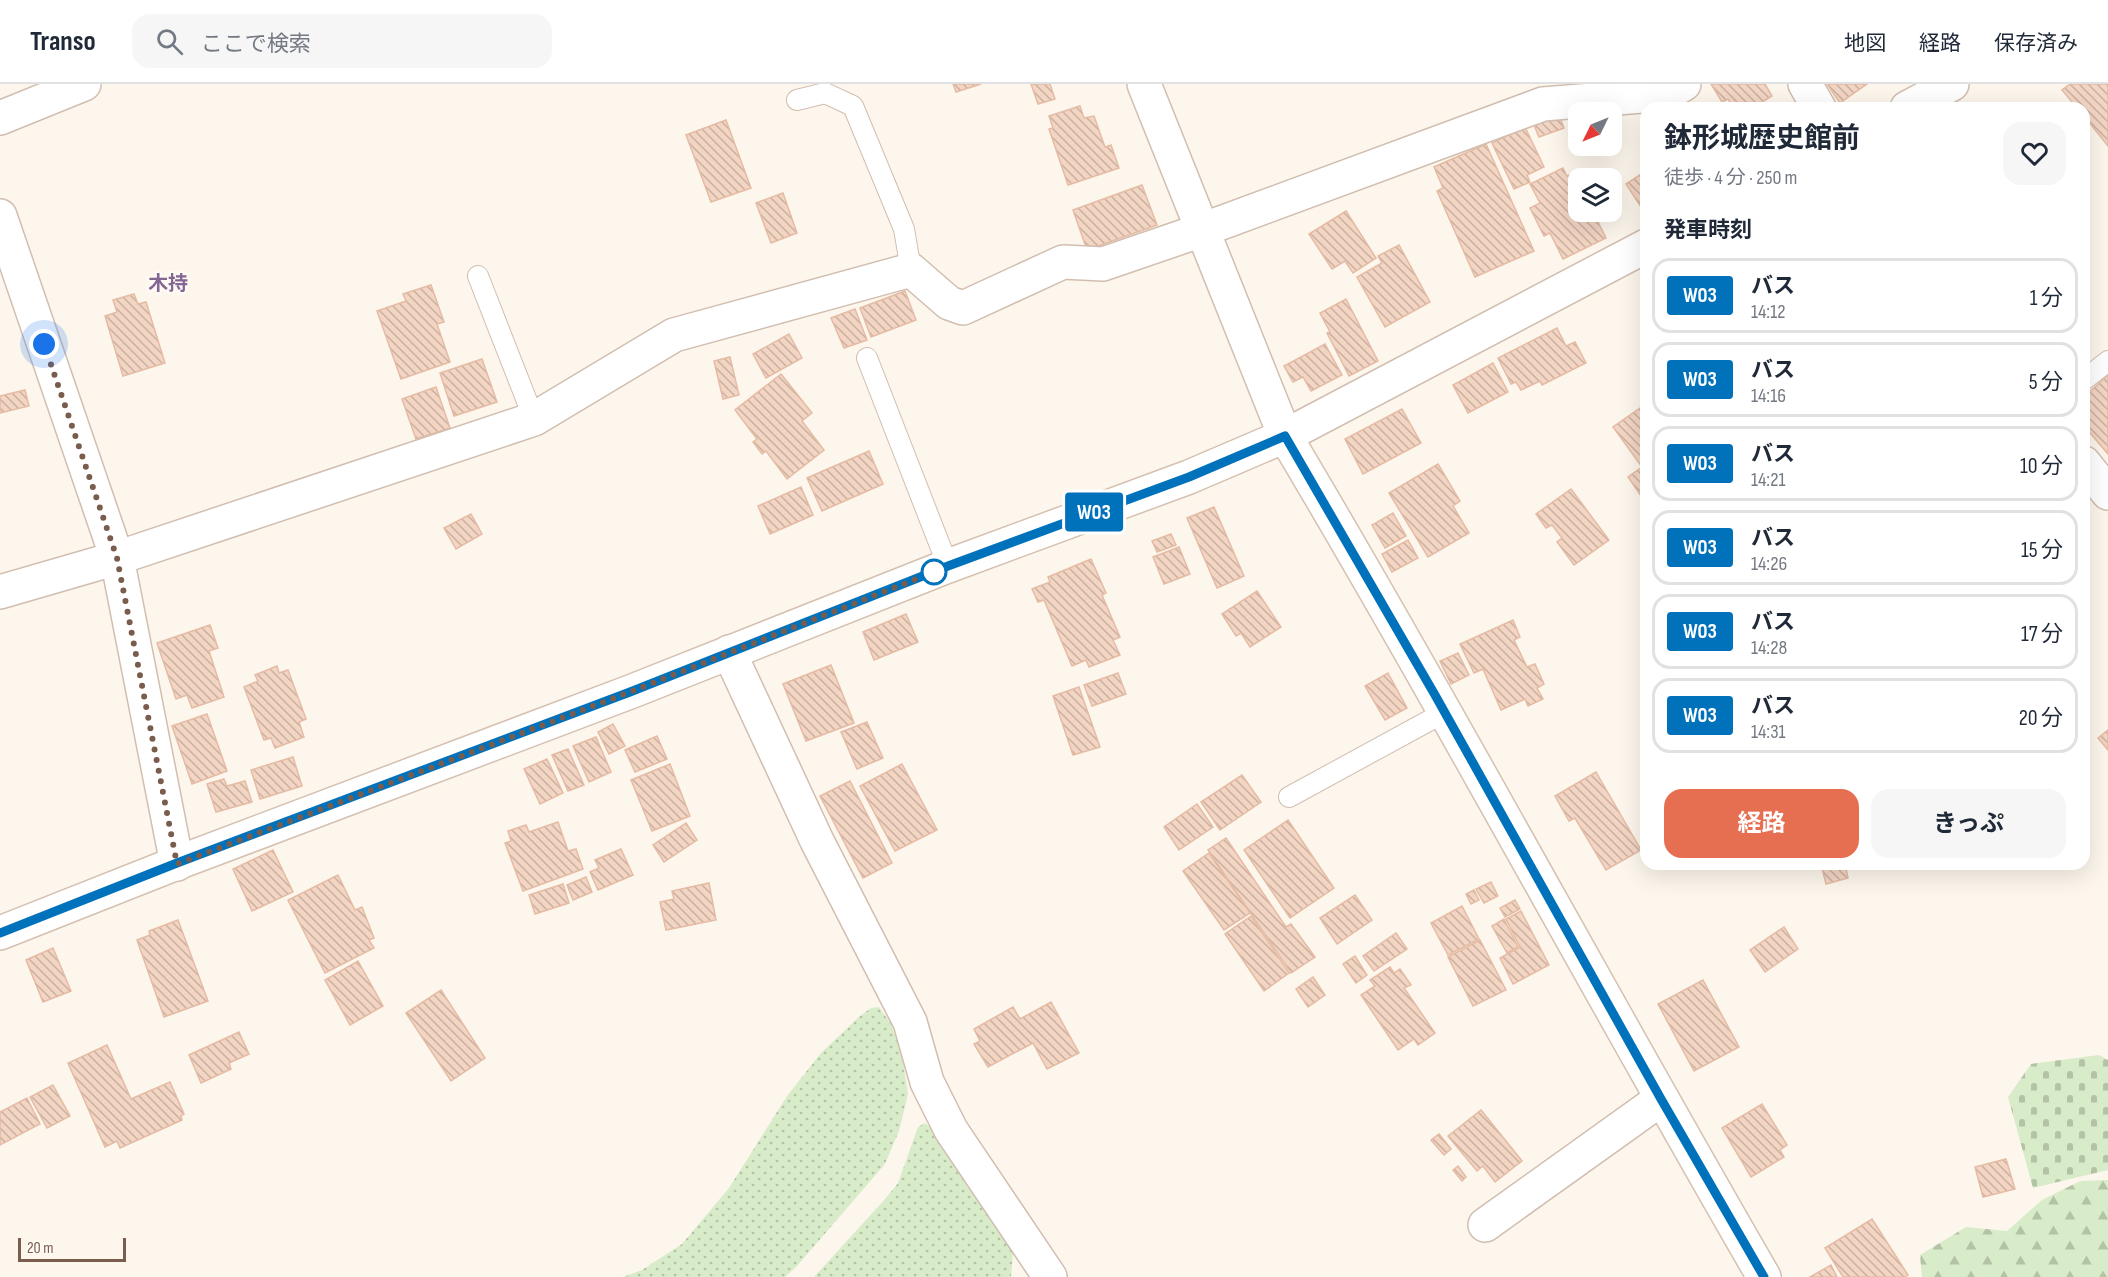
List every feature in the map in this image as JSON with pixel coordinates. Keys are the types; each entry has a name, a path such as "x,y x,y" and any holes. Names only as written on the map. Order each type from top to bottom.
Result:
{"street":[{"path":"0,118 84,84"},
{"path":"1144,84 1285,436 1445,712 1661,1099 1764,1277"},
{"path":"0,592 117,558 534,419 674,335 911,270 949,303 963,308 1063,262 1103,264 1202,230 1543,104 1667,94 1683,84"},
{"path":"1805,84 1816,102"},
{"path":"1918,102 1952,84"},
{"path":"0,216 117,558 177,864"},
{"path":"0,933 552,722 948,566 1189,477 1285,436 1640,249"},
{"path":"2090,470 2108,493"},
{"path":"729,652 817,841 910,1022 927,1082 951,1130 1041,1272"},
{"path":"1485,1225 1661,1099"}],"lane":[{"path":"797,100 825,93 853,106 904,229 911,270"},
{"path":"478,276 534,419"},
{"path":"867,358 948,566"},
{"path":"2090,375 2108,361"},
{"path":"1289,797 1445,712"}],"green space":[{"path":"879,1007 891,1024 902,1056 908,1094 899,1131 885,1164 797,1266 785,1277 623,1277 642,1270 682,1244 729,1188 787,1096 821,1053 860,1016 871,1008"},
{"path":"2099,1055 2108,1060 2108,1170 2033,1188 2008,1097 2031,1064"},
{"path":"925,1123 934,1130 958,1170 1010,1245 1013,1253 1011,1277 814,1277 898,1183 918,1127"},
{"path":"2108,1180 2108,1277 1922,1277 1920,1255 1966,1227 2007,1231 2042,1200 2080,1181"}],"building":[{"path":"953,84 981,84 956,92"},
{"path":"1031,84 1050,84 1055,99 1038,104"},
{"path":"1711,84 1765,84 1772,96 1762,102 1730,102 1728,99 1722,102"},
{"path":"1827,84 1867,84 1841,102"},
{"path":"2070,84 2108,84 2108,146 2090,124 2090,102 2072,102 2062,90"},
{"path":"1080,106 1084,118 1094,116 1105,147 1111,145 1119,168 1068,185 1049,129 1053,128 1049,116"},
{"path":"1559,115 1564,128 1539,137 1534,125"},
{"path":"726,120 751,188 711,202 686,135"},
{"path":"1525,127 1544,167 1527,175 1530,182 1514,189 1492,143"},
{"path":"1486,144 1534,251 1475,277 1437,191 1443,188 1434,167"},
{"path":"1563,168 1568,176 1568,222 1598,222 1606,238 1563,259 1550,233 1544,236 1530,208 1540,203 1530,184"},
{"path":"1640,175 1640,205 1626,184"},
{"path":"1142,185 1157,225 1087,250 1073,210"},
{"path":"783,193 797,233 771,243 756,203"},
{"path":"1346,211 1376,258 1353,273 1345,261 1332,269 1309,234"},
{"path":"1399,245 1430,302 1385,327 1357,277 1382,263 1378,256"},
{"path":"431,285 444,322 437,324 450,362 401,379 377,311 406,301 403,294"},
{"path":"905,291 916,320 871,337 860,308"},
{"path":"134,294 138,304 146,302 165,363 123,376 105,316 117,312 113,300"},
{"path":"1346,299 1378,361 1349,376 1327,333 1330,332 1320,313"},
{"path":"855,309 867,340 844,348 831,318"},
{"path":"1557,328 1566,346 1575,342 1586,363 1542,385 1540,381 1521,390 1516,382 1511,384 1498,358"},
{"path":"789,334 802,358 766,378 753,354"},
{"path":"1325,344 1342,375 1311,391 1303,377 1293,382 1284,366"},
{"path":"730,357 739,395 723,399 714,361"},
{"path":"482,359 497,402 454,416 440,373"},
{"path":"1493,363 1508,392 1468,413 1453,385"},
{"path":"781,374 812,413 802,421 824,450 787,479 766,451 762,454 753,442 757,439 735,410"},
{"path":"2108,375 2108,454 2090,433 2090,392"},
{"path":"436,387 450,428 416,439 402,399"},
{"path":"25,390 29,406 0,413 0,396"},
{"path":"1640,408 1640,464 1613,427"},
{"path":"1402,409 1421,443 1363,474 1345,439"},
{"path":"869,451 883,484 822,511 807,478"},
{"path":"1438,464 1460,501 1453,506 1469,533 1428,557 1389,493"},
{"path":"1640,468 1640,494 1628,477"},
{"path":"801,487 813,515 770,534 758,506"},
{"path":"1571,489 1609,540 1574,565 1557,542 1562,538 1552,525 1546,528 1536,514"},
{"path":"1214,507 1244,576 1217,588 1187,518"},
{"path":"1393,513 1406,536 1385,548 1372,525"},
{"path":"471,514 482,534 456,549 444,528"},
{"path":"1171,534 1176,545 1157,552 1152,541"},
{"path":"1408,540 1418,558 1392,572 1382,554"},
{"path":"1179,547 1190,574 1164,584 1153,557"},
{"path":"1091,559 1106,593 1102,595 1120,637 1113,640 1120,655 1089,667 1086,660 1072,666 1044,600 1038,602 1032,589 1050,582 1048,577"},
{"path":"1257,591 1281,627 1250,647 1241,633 1236,636 1222,614"},
{"path":"906,614 918,642 874,660 863,632"},
{"path":"1513,620 1520,637 1514,640 1527,667 1535,664 1544,684 1537,688 1543,699 1528,706 1525,699 1501,710 1483,669 1474,673 1460,644"},
{"path":"210,625 218,648 209,651 224,697 192,708 187,695 176,699 157,643"},
{"path":"1458,653 1469,675 1451,684 1440,661"},
{"path":"831,665 854,723 806,741 783,684"},
{"path":"277,666 279,673 288,670 306,719 299,722 304,737 275,748 271,738 264,740 244,687 258,681 255,675"},
{"path":"1118,673 1126,694 1092,706 1084,685"},
{"path":"1388,673 1407,708 1385,720 1365,686"},
{"path":"1079,687 1100,747 1073,755 1053,696"},
{"path":"207,714 227,771 192,784 172,726"},
{"path":"867,722 883,758 857,769 841,732"},
{"path":"613,724 625,746 609,754 598,732"},
{"path":"2108,730 2108,750 2098,738"},
{"path":"657,736 667,759 635,772 625,750"},
{"path":"596,737 611,772 589,782 573,746"},
{"path":"568,749 584,785 568,791 552,755"},
{"path":"293,757 302,786 260,799 251,770"},
{"path":"547,759 563,793 540,804 524,769"},
{"path":"670,764 690,816 652,831 631,780"},
{"path":"902,764 937,830 895,851 860,786"},
{"path":"1596,772 1640,851 1606,870 1575,818 1569,821 1555,796"},
{"path":"1242,775 1261,802 1220,830 1201,802"},
{"path":"224,779 227,786 245,781 252,802 216,812 207,784"},
{"path":"850,781 892,863 863,878 820,796"},
{"path":"1197,804 1213,827 1179,850 1164,827"},
{"path":"1288,820 1334,888 1290,918 1244,850"},
{"path":"558,822 568,851 576,849 583,869 523,891 505,843 511,841 508,831 526,825 529,832"},
{"path":"686,823 697,840 664,862 653,845"},
{"path":"1226,838 1286,927 1291,924 1315,957 1291,973 1208,850"},
{"path":"621,849 633,875 598,890 590,872 599,868 595,860"},
{"path":"273,850 293,892 252,911 233,869"},
{"path":"1209,853 1250,913 1224,930 1183,871"},
{"path":"1822,870 1846,870 1848,878 1826,884"},
{"path":"338,875 355,910 362,907 374,938 369,940 374,948 325,973 288,900"},
{"path":"586,877 592,892 573,900 567,885"},
{"path":"1491,882 1498,896 1484,903 1476,889"},
{"path":"709,883 716,920 666,930 660,902 674,899 672,891"},
{"path":"563,884 569,903 535,914 529,895"},
{"path":"1474,890 1479,900 1471,904 1466,894"},
{"path":"1355,895 1372,920 1337,944 1320,918"},
{"path":"1515,900 1520,909 1505,917 1500,908"},
{"path":"1462,906 1479,939 1448,955 1431,923"},
{"path":"1521,911 1549,965 1513,984 1500,958 1520,947 1506,919"},
{"path":"1251,916 1289,973 1264,991 1225,934"},
{"path":"1504,919 1518,947 1507,953 1492,926"},
{"path":"178,920 208,1001 164,1017 137,940 150,935 149,931"},
{"path":"1784,927 1798,949 1765,972 1750,950"},
{"path":"1396,933 1407,949 1374,971 1363,956"},
{"path":"1480,940 1506,990 1473,1006 1448,957"},
{"path":"53,948 71,991 43,1002 26,960"},
{"path":"1355,956 1367,975 1356,983 1343,964"},
{"path":"358,961 383,1006 350,1025 325,980"},
{"path":"1390,967 1394,973 1400,969 1411,985 1404,988 1435,1033 1418,1045 1414,1039 1398,1050 1361,995 1375,986 1370,980"},
{"path":"1313,977 1325,995 1308,1007 1296,989"},
{"path":"1703,980 1739,1047 1694,1071 1658,1004"},
{"path":"441,990 485,1058 451,1081 406,1013"},
{"path":"1051,1002 1079,1053 1047,1069 1033,1043 988,1067 974,1044 980,1041 974,1029 1013,1007 1020,1019"},
{"path":"239,1032 249,1054 229,1063 231,1069 201,1083 189,1055"},
{"path":"107,1045 131,1099 170,1082 184,1114 181,1116 182,1120 120,1148 117,1141 105,1147 68,1063"},
{"path":"53,1085 70,1116 47,1128 30,1097"},
{"path":"27,1098 40,1124 0,1145 0,1112"},
{"path":"1762,1104 1787,1145 1780,1150 1784,1157 1751,1177 1722,1128"},
{"path":"1481,1110 1522,1161 1495,1182 1483,1166 1477,1171 1448,1136"},
{"path":"1439,1134 1451,1149 1444,1155 1431,1140"},
{"path":"2006,1159 2015,1189 1983,1197 1975,1167"},
{"path":"1458,1166 1466,1177 1462,1181 1453,1170"},
{"path":"1872,1219 1908,1275 1905,1277 1843,1277 1825,1248"},
{"path":"1831,1265 1837,1277 1810,1277"}],"bus line":[{"name":"W03","path":"0,933 177,863 630,692 948,566 1189,477 1285,436 1503,814 1661,1099 1764,1277"}],"district":[{"name":"木持","path":"168,283"}],"route":[{"path":"44,344 117,558 177,864 630,692 934,572"}]}
